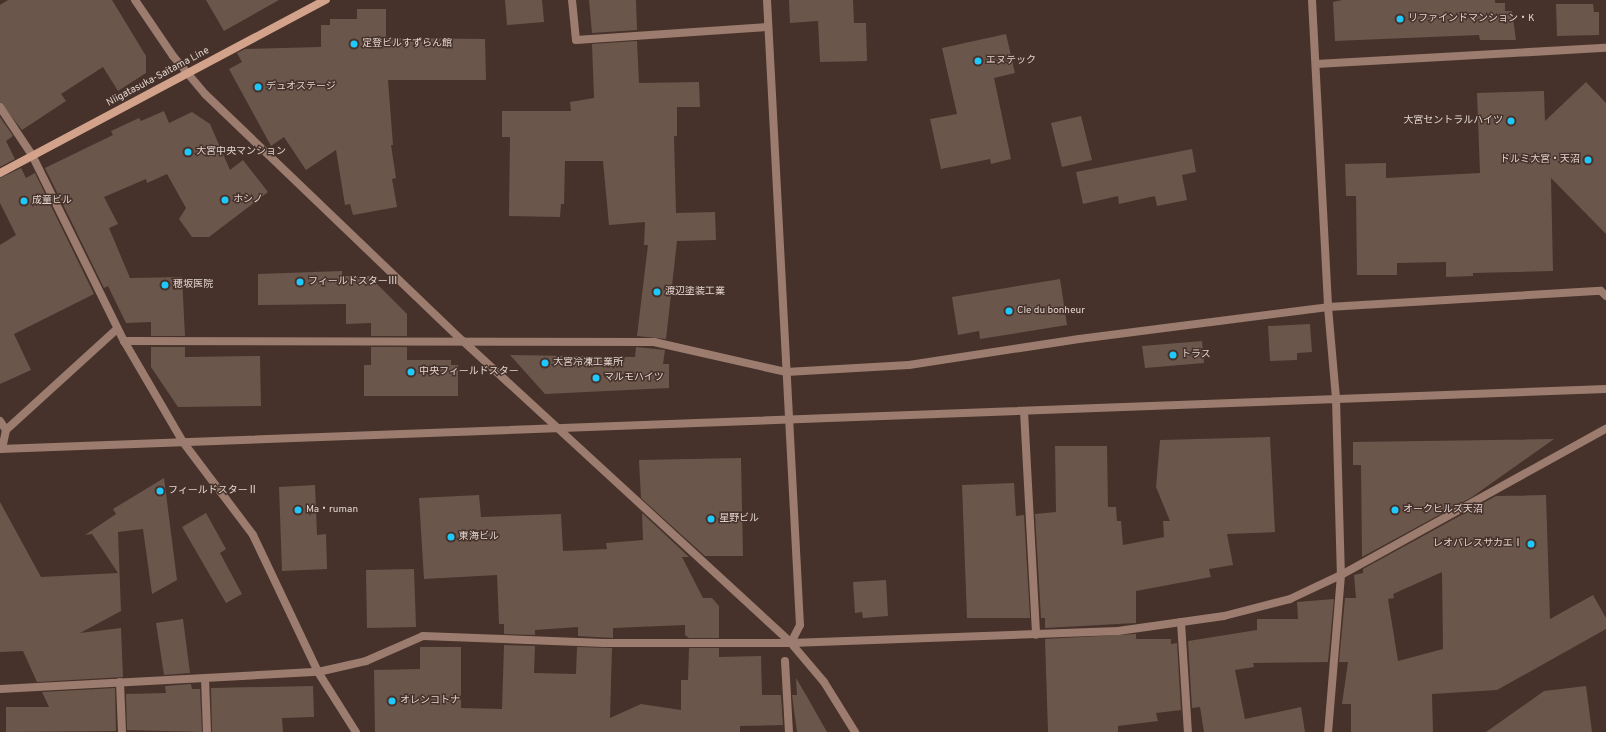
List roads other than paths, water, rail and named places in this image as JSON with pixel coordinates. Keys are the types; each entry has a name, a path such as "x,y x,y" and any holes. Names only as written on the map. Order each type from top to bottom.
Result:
{"main road":[{"name":"Niigatasuka-Saitama Line","path":"0,173 186,72 326,0"}],"street":[{"path":"135,0 186,72 205,94 463,341 791,643 824,682 855,732"},
{"path":"572,0 576,40 768,27"},
{"path":"767,0 800,625 791,643"},
{"path":"1312,0 1328,307 1336,399 1341,575 1328,732"},
{"path":"1316,64 1606,48"},
{"path":"0,107 32,155 117,329 183,442 252,535 318,672 356,732"},
{"path":"124,341 654,342 786,372 909,365 1079,339 1328,307 1601,291 1606,296"},
{"path":"117,329 6,430 1,449 559,429 1606,388"},
{"path":"1024,411 1036,635"},
{"path":"0,421 6,430"},
{"path":"0,689 318,672 366,661 423,636 604,643 791,643 1118,631 1224,616 1290,599 1341,575 1606,429"},
{"path":"1181,622 1188,732"},
{"path":"785,661 789,732"},
{"path":"205,678 207,732"},
{"path":"120,682 122,732"}],"place":[{"name":"リファインドマンション・K","path":"1400,19"},
{"name":"定登ビルすずらん館","path":"354,44"},
{"name":"エヌテック","path":"978,61"},
{"name":"デュオステージ","path":"258,87"},
{"name":"大宮セントラルハイツ","path":"1511,121"},
{"name":"大宮中央マンション","path":"188,152"},
{"name":"ドルミ大宮・天沼","path":"1588,160"},
{"name":"ホシノ","path":"225,200"},
{"name":"成童ビル","path":"24,201"},
{"name":"フィールドスターⅢ","path":"300,282"},
{"name":"穂坂医院","path":"165,285"},
{"name":"渡辺塗装工業","path":"657,292"},
{"name":"Cle du bonheur","path":"1009,311"},
{"name":"トラス","path":"1173,355"},
{"name":"大宮冷凍工業所","path":"545,363"},
{"name":"中央フィールドスター","path":"411,372"},
{"name":"マルモハイツ","path":"596,378"},
{"name":"フィールドスターⅡ","path":"160,491"},
{"name":"Ma・ruman","path":"298,510"},
{"name":"オークヒルズ天沼","path":"1395,510"},
{"name":"星野ビル","path":"711,519"},
{"name":"東海ビル","path":"451,537"},
{"name":"レオパレスサカエⅠ","path":"1531,544"},
{"name":"オレンコトナ","path":"392,701"}]}
